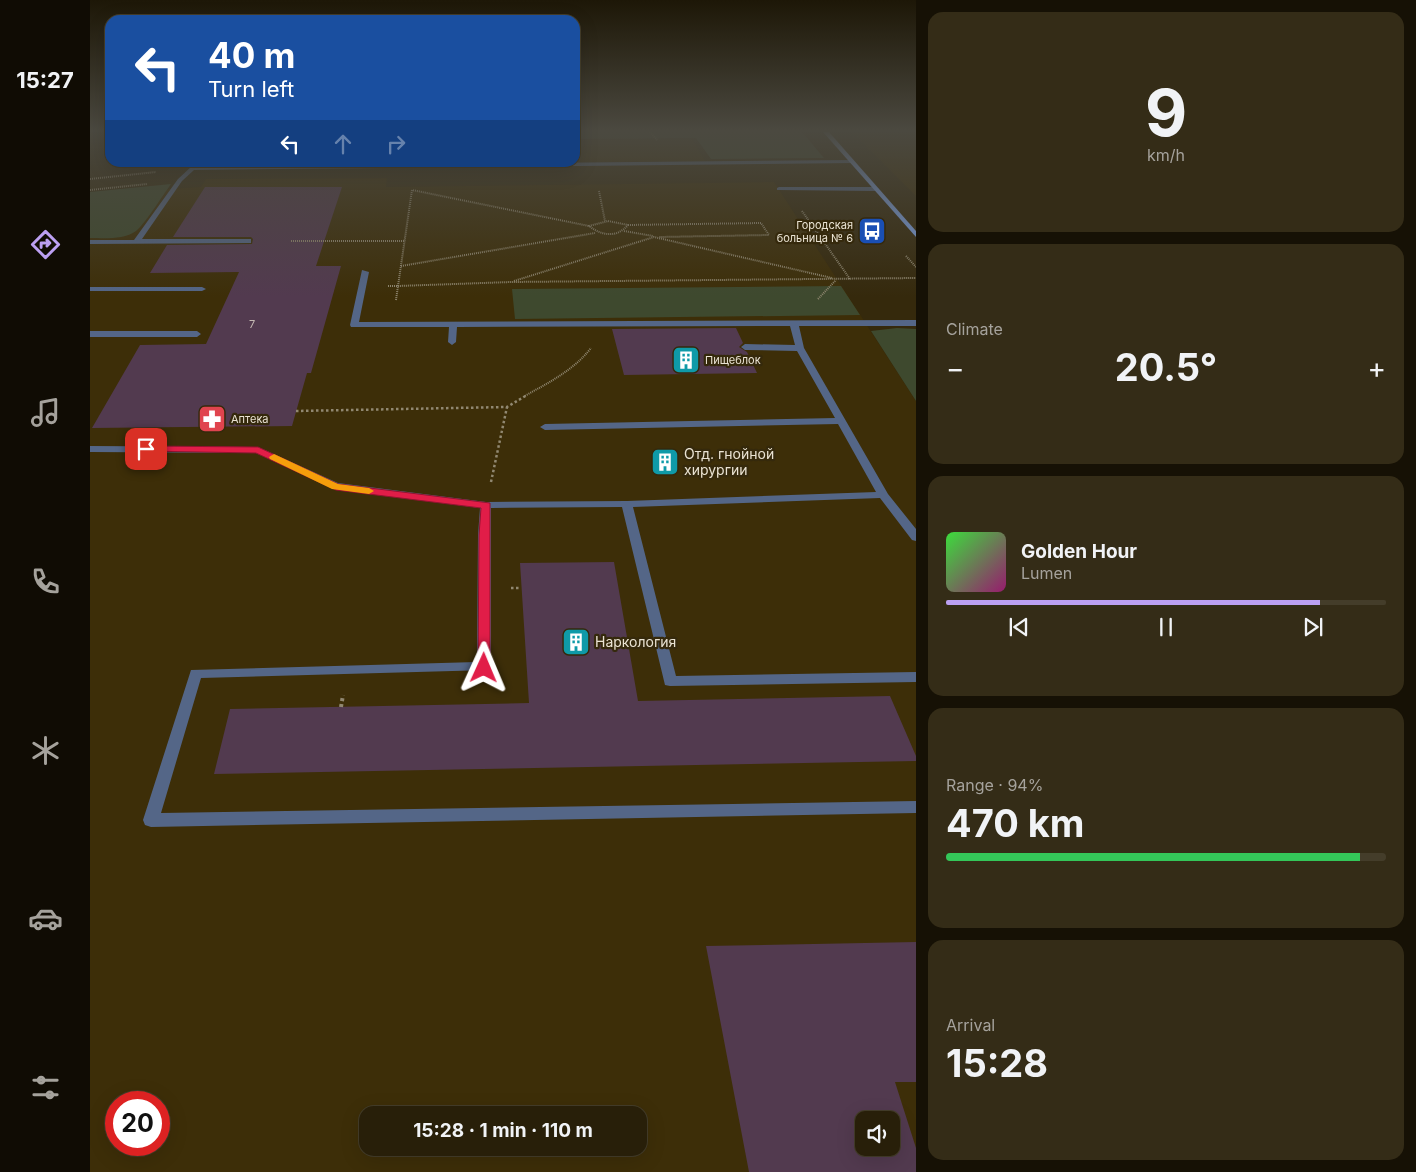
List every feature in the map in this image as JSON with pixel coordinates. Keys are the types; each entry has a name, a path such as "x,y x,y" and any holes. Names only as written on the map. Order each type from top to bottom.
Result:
{"main road":[{"path":"876,188 915,234"}],"lane":[{"path":"137,242 175,187"},
{"path":"779,189 876,188"},
{"path":"90,242 248,241"},
{"path":"365,272 354,325 916,323"},
{"path":"90,289 202,289"},
{"path":"794,323 800,348 883,495 916,537"},
{"path":"452,342 453,324"},
{"path":"90,334 197,334"},
{"path":"745,347 800,348"},
{"path":"545,427 842,421"},
{"path":"90,449 258,450 336,486 486,505 628,504 883,495"},
{"path":"628,504 670,681 916,677"},
{"path":"486,505 484,535 484,668 196,673 151,820 916,807"}],"path":[{"path":"786,189 850,279"},
{"path":"393,324 412,190 588,226 596,232"},
{"path":"599,191 605,221"},
{"path":"512,282 654,237 769,235 761,223 628,225 614,220 597,221 588,226"},
{"path":"624,231 628,225"},
{"path":"402,266 596,232 613,235 624,231 837,279"},
{"path":"291,241 405,241"},
{"path":"362,286 512,282 916,278"},
{"path":"794,323 837,279"},
{"path":"296,410 507,407 528,393 574,368 590,349 597,324"},
{"path":"486,505 507,407"}],"shaded area":[{"path":"201,187 777,187 916,401 916,1172 90,1172 90,194"},
{"path":"907,187 916,187 916,196"}],"green space":[{"path":"144,187 169,187 136,231 126,236 108,238 90,238 90,192"},
{"path":"841,286 860,315 515,319 512,289"},
{"path":"897,328 916,329 916,401 871,331"}],"building":[{"path":"205,187 342,187 316,266 341,266 311,373 307,373 292,426 92,428 140,345 206,344 239,272 150,273 167,245 252,244 253,239 251,237 173,237"},
{"name":"Пищеблок","path":"736,328 743,343 739,347 747,352 757,373 624,375 612,329"},
{"name":"Наркология","path":"614,562 638,701 890,696 916,756 916,761 214,774 230,709 529,703 520,563"},
{"path":"916,942 916,1082 895,1082 916,1148 916,1172 749,1172 706,946"}],"slow traffic":[{"path":"274,457 336,486 369,491"}],"place":[{"name":"Городская больница № 6","path":"872,231"},
{"name":"Пищеблок","path":"686,360"},
{"name":"Аптека","path":"212,419"},
{"name":"Отд. гнойной хирургии","path":"665,462"},
{"name":"Наркология","path":"576,642"}],"route":[{"path":"146,449 258,450 336,486 486,505 484,535 484,668"}]}
